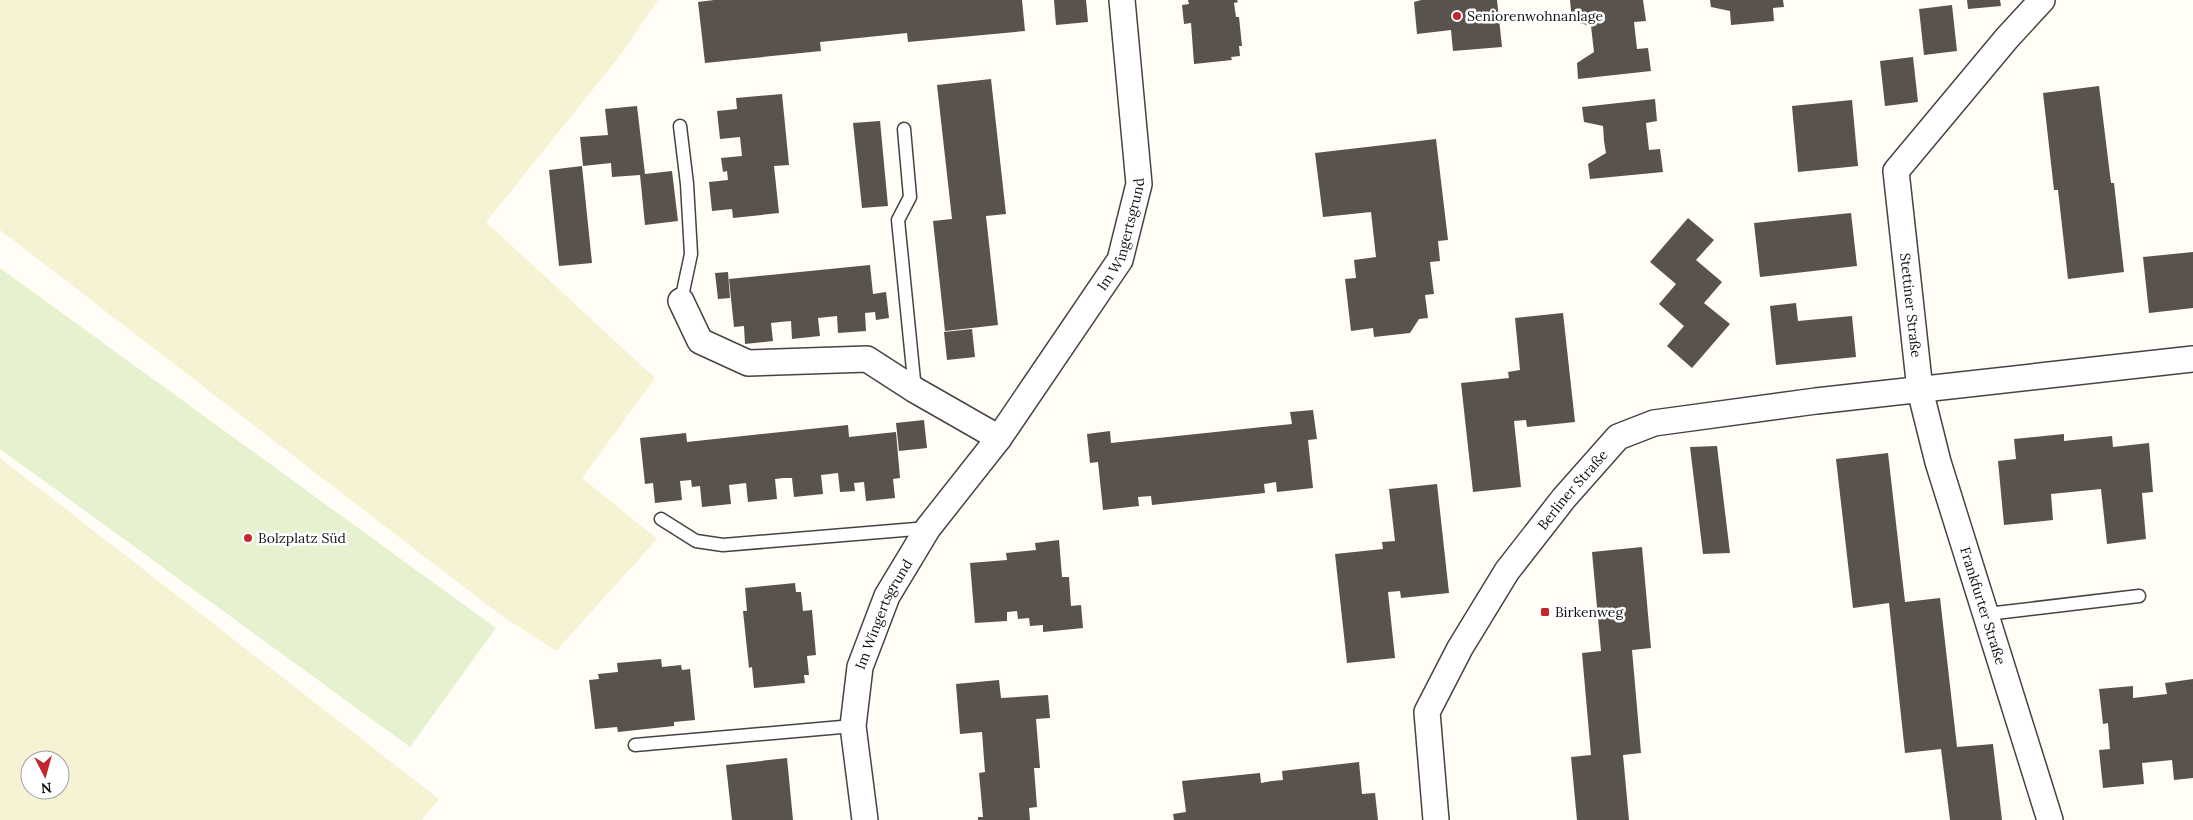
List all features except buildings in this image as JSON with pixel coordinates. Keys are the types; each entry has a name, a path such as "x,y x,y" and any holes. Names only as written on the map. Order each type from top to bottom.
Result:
{"street":[{"name":"Im Wingertsgrund","path":"865,820 853,726 860,666 887,596 928,528 998,438 1120,260 1139,184 1122,0"},
{"name":"Stettiner Straße","path":"1920,390 1896,171 2006,38 2042,0"},
{"path":"681,301 700,341 748,362 867,359 915,390 998,438"},
{"path":"1920,390 2193,359"},
{"name":"Frankfurter Straße","path":"1920,390 1938,462 2050,820"},
{"name":"Berliner Straße","path":"1436,820 1427,712 1460,648 1507,571 1564,498 1618,437 1654,423 1816,401 1920,390"}],"lane":[{"path":"680,126 687,184 691,254 681,301"},
{"path":"904,129 910,197 898,220 915,390"},
{"path":"661,519 696,541 723,545 928,528"},
{"path":"1987,614 2139,596"},
{"path":"635,746 853,726"}],"shaded area":[{"path":"0,0 658,0 619,57 486,222 655,378 582,478 657,539 556,651 499,614 0,230"},
{"path":"0,458 439,799 422,820 0,820"}],"green space":[{"name":"Bolzplatz Süd","path":"0,268 496,628 410,747 0,449"}],"place":[{"name":"Seniorenwohnanlage","path":"1457,16"},
{"name":"Bolzplatz Süd","path":"248,538"},
{"name":"Birkenweg","path":"1545,612"}]}
